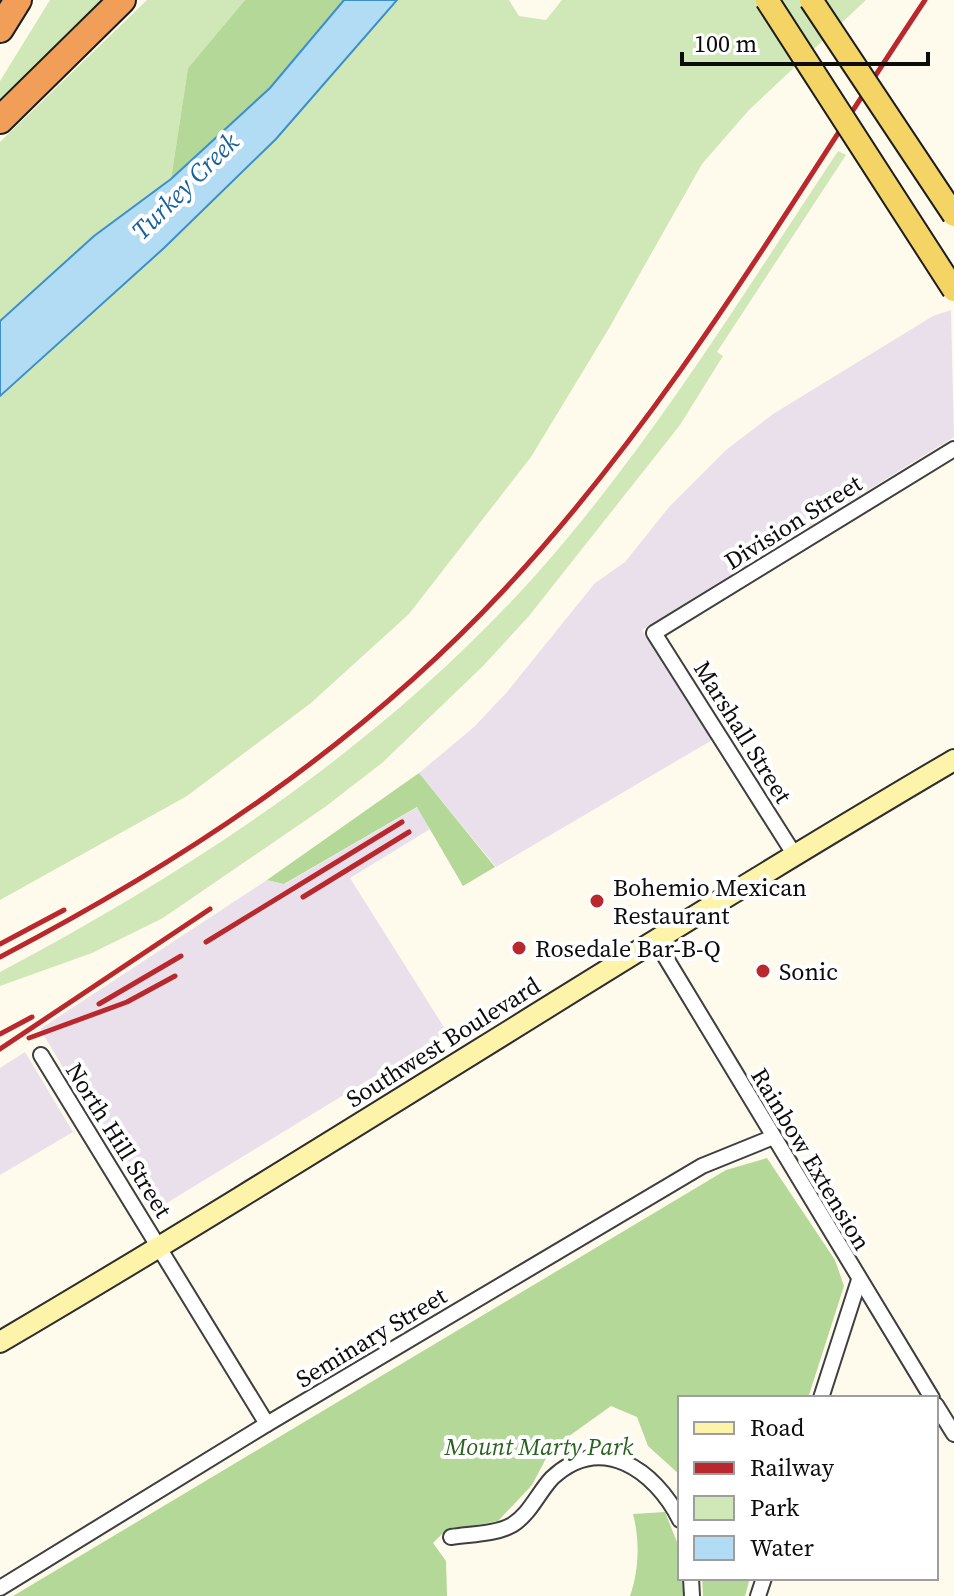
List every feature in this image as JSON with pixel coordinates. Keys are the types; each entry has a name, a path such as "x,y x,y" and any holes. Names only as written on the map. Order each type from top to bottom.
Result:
{"highway":[{"path":"0,29 18,0"},
{"path":"0,120 122,0"}],"main road":[{"path":"767,0 954,290"},
{"path":"811,0 954,215"},
{"name":"Southwest Boulevard","path":"0,1342 160,1248 794,854 954,760"}],"street":[{"name":"Division Street","path":"654,633 954,449"},
{"name":"Marshall Street","path":"654,633 794,854"},
{"name":"Rainbow Extension","path":"655,940 771,1138 931,1396"},
{"name":"North Hill Street","path":"41,1055 267,1424"},
{"name":"Seminary Street","path":"0,1588 267,1424 702,1166 771,1138"},
{"path":"822,1396 859,1280"},
{"path":"938,1408 954,1434"},
{"path":"451,1537 505,1528 515,1523 551,1480 585,1457 603,1457 628,1463 657,1484 678,1517"}],"shaded area":[{"path":"951,310 954,437 642,630 714,739 496,867 419,773 474,727 507,692 595,583 625,562 669,507 726,450 773,414 933,316"},
{"path":"418,807 430,829 350,878 447,1032 157,1209 147,1208 40,1029 267,880 285,884"},
{"path":"25,1052 73,1132 0,1175 0,1068"}],"green space":[{"path":"50,0 110,0 0,110 0,81"},
{"path":"147,0 245,0 188,68 171,179 93,236 0,321 0,142"},
{"path":"245,0 344,0 270,88 171,179 188,68"},
{"path":"397,0 509,0 519,16 546,20 562,0 866,0 749,110 702,164 608,330 531,457 409,614 311,703 187,796 0,900 0,396 164,248 276,139"},
{"path":"838,151 846,155 717,352 723,356 680,425 529,616 483,666 382,763 325,807 163,918 92,953 0,986 0,972 154,884 301,786 437,675 500,613 560,547 635,452 705,353"},
{"path":"419,773 495,867 463,886 417,807 284,884 267,880"},
{"name":"Mount Marty Park","path":"767,1158 835,1260 844,1286 809,1396 678,1396 678,1473 648,1446 637,1417 611,1406 551,1449 532,1485 498,1521 445,1531 433,1543 446,1561 447,1596 13,1596 726,1170"},
{"path":"665,1512 677,1542 678,1580 682,1580 684,1596 630,1596 638,1555 633,1514"},
{"path":"702,1580 749,1580 745,1596 703,1596"}],"water":[{"name":"Turkey Creek","path":"344,0 397,0 276,139 164,248 0,396 0,321 94,236 171,179 270,88"}],"railway":[{"path":"0,957 137,881 267,795 390,700 503,591 563,523 674,379 925,0"},
{"path":"206,942 402,822"},
{"path":"303,897 409,832"},
{"path":"0,1049 210,909"},
{"path":"0,944 64,910"},
{"path":"99,1004 181,956"},
{"path":"29,1038 127,1002 175,976"},
{"path":"0,1034 32,1017"}],"place":[{"name":"Bohemio Mexican Restaurant","path":"597,901"},
{"name":"Rosedale Bar-B-Q","path":"519,948"},
{"name":"Sonic","path":"763,971"}]}
